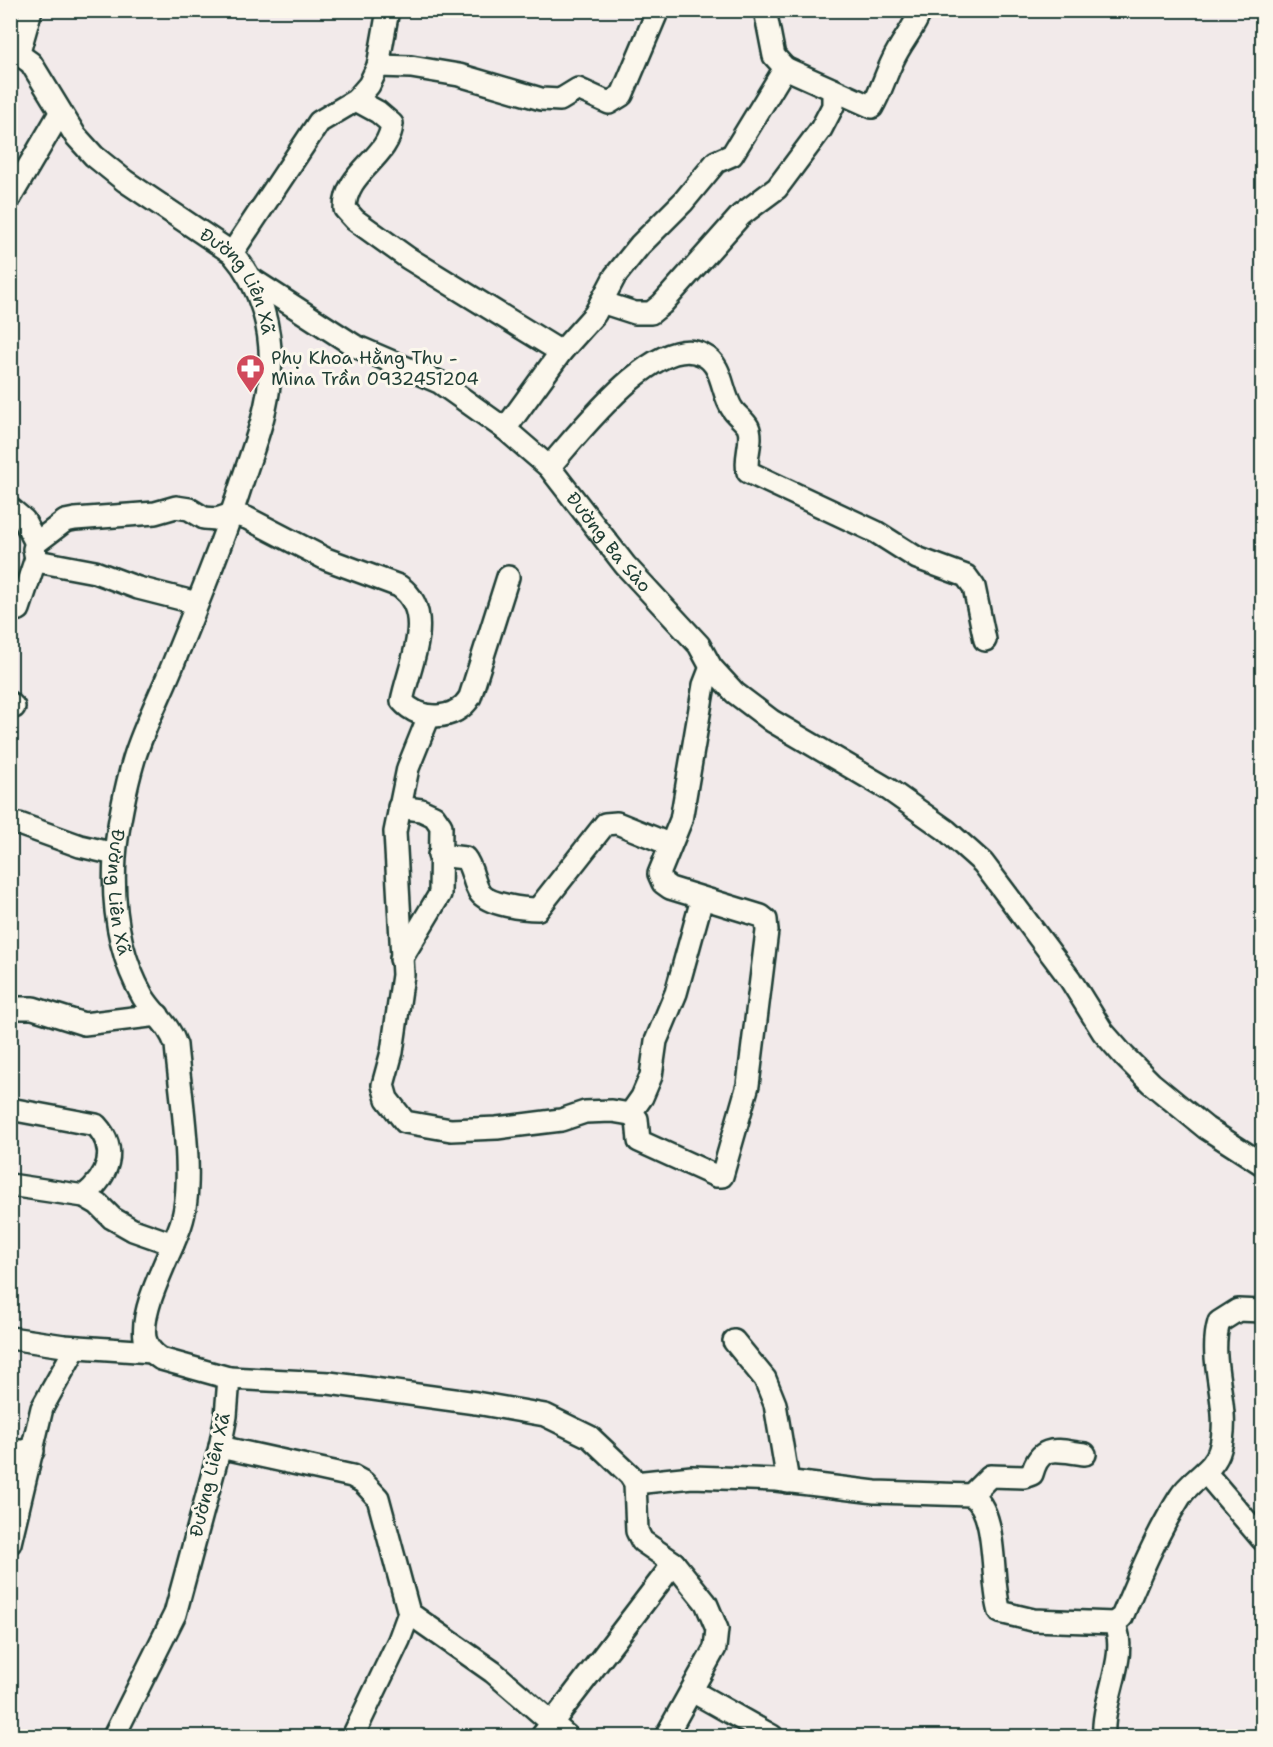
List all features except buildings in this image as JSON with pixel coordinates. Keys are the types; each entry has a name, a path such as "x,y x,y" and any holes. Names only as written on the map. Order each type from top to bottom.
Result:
{"street":[{"path":"15,50 31,10"},
{"path":"232,253 300,147 319,122 356,100 369,85 378,66 388,10"},
{"path":"378,66 411,67 459,75 541,99 560,100 578,89 609,103 622,95 658,10"},
{"path":"765,10 774,56 785,68 872,107 883,89 893,60 914,28 921,10"},
{"name":"Đường Liên Xã","path":"15,50 31,63 60,113 94,156 117,175 232,253 254,280 270,342 270,375 264,414 232,514 134,759 116,854 114,885 122,943 134,981 144,999 167,1024 176,1045 185,1143 185,1199 182,1222 145,1324 145,1340 152,1352"},
{"path":"504,429 561,352 595,314 615,276 640,245 682,202 716,162 732,155 785,68"},
{"path":"601,302 635,313 651,313 662,304 741,215 777,188 821,129 833,106 834,90"},
{"path":"356,100 378,112 392,124 391,137 355,178 345,195 345,209 355,220 408,258 561,352"},
{"path":"10,198 60,113"},
{"name":"Đường Ba Sào","path":"254,280 355,346 439,382 504,429 549,466 625,566 699,645 711,667 735,693 772,721 888,789 946,830 983,863 1018,906 1070,979 1103,1032 1125,1057 1151,1083 1206,1128 1263,1164"},
{"path":"549,466 630,379 649,364 679,352 693,351 705,355 713,363 723,382 731,408 748,427 746,462 748,472 876,532 917,558 966,576 974,587 986,640"},
{"path":"10,610 19,609 36,551 65,521 83,517 155,513 176,507 189,509 204,518 217,519 232,514 247,519 326,559 399,586 409,592 419,615 417,637 402,701 408,707 429,716 455,713 465,707 471,697 508,578"},
{"path":"10,508 24,520 36,551 58,566 95,572 138,588 197,603"},
{"path":"429,716 408,768 395,832 403,975 392,1052 382,1085 387,1099 405,1122 451,1130 561,1120 585,1112 630,1114 637,1119 639,1141 703,1171 722,1176 748,1085 767,931 765,920 761,916 702,899 663,883 659,874 669,844 681,820 702,694 711,667"},
{"path":"399,807 421,810 434,816 441,826 440,894 401,959"},
{"path":"439,855 465,858 480,893 489,900 520,910 538,909 605,824 617,823 669,844"},
{"path":"10,824 19,824 80,846 116,854"},
{"path":"630,1114 642,1097 651,1076 656,1041 676,993 702,899"},
{"path":"10,1008 33,1008 84,1024 158,1015"},
{"path":"10,1109 96,1125 105,1135 110,1161 95,1187 84,1196"},
{"path":"10,1185 84,1196 98,1204 112,1218 133,1230 173,1244"},
{"path":"635,1483 692,1477 788,1482 875,1492 971,1495 981,1504 989,1524 994,1592 1000,1612 1033,1620 1114,1623 1122,1617 1151,1549 1180,1496 1205,1472 1218,1455 1222,1439 1214,1347 1219,1322 1238,1310 1263,1311"},
{"path":"10,1338 76,1347 152,1352 161,1359 229,1378 366,1387 545,1415 590,1437 630,1475 635,1483 637,1531 642,1541 674,1563 706,1603 717,1629 716,1648 666,1737"},
{"path":"734,1341 765,1379 775,1404 788,1482"},
{"path":"10,1543 42,1408 76,1347"},
{"name":"Đường Liên Xã","path":"114,1737 175,1614 220,1447 226,1416 229,1378"},
{"path":"220,1447 339,1473 363,1482 378,1498 384,1513 396,1572 409,1613 493,1672 546,1730 567,1737"},
{"path":"971,1495 990,1476 1024,1477 1032,1474 1036,1458 1042,1453 1054,1450 1085,1454"},
{"path":"10,1451 33,1451"},
{"path":"1205,1472 1263,1539"},
{"path":"546,1730 674,1563"},
{"path":"353,1737 399,1640 409,1613"},
{"path":"1104,1737 1103,1722 1119,1638 1114,1623"},
{"path":"692,1691 772,1737"}],"place":[{"name":"Phụ Khoa Hằng Thu - Mina Trần 0932451204","path":"250,394"}]}
